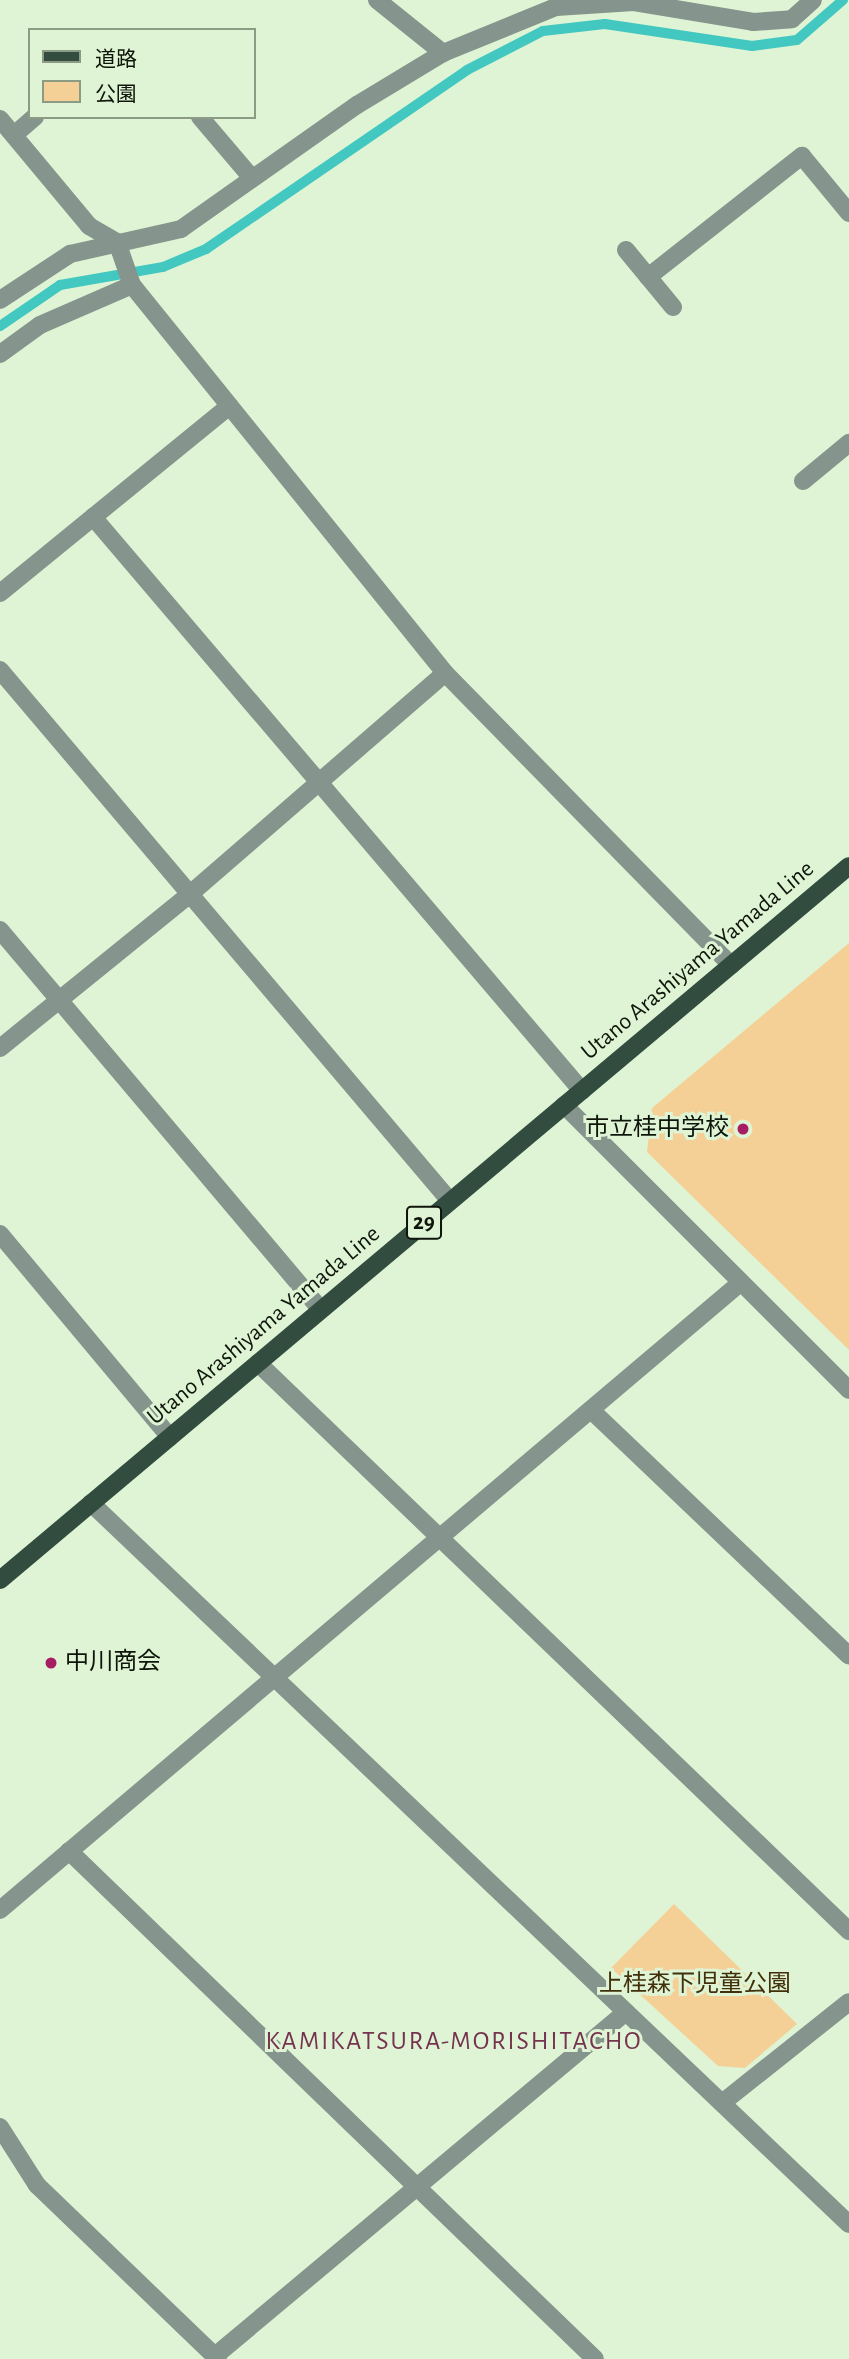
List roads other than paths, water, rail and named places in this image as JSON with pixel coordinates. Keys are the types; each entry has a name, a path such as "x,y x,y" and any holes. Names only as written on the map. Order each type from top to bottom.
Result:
{"main road":[{"name":"Utano Arashiyama Yamada Line","path":"1,1576 849,866"}],"street":[{"path":"377,0 443,53"},
{"path":"0,300 70,254 181,229 252,178 443,53 556,3 634,2 753,22 792,19 813,0"},
{"path":"13,135 33,119"},
{"path":"202,119 252,178"},
{"path":"0,120 89,226 117,242 132,285 445,673 731,965"},
{"path":"648,276 802,156 849,213"},
{"path":"626,250 673,307"},
{"path":"0,354 40,325 132,285"},
{"path":"0,593 229,406"},
{"path":"803,481 849,443"},
{"path":"93,517 582,1091"},
{"path":"0,670 450,1201"},
{"path":"0,1048 190,894 445,673"},
{"path":"0,930 321,1310"},
{"path":"564,1105 849,1390"},
{"path":"0,1234 170,1437"},
{"path":"0,1910 740,1283"},
{"path":"258,1363 849,1931"},
{"path":"591,1410 849,1656"},
{"path":"91,1503 849,2224"},
{"path":"69,1851 595,2359"},
{"path":"722,2103 849,2002"},
{"path":"0,2127 37,2185 216,2357 626,2012"}],"waterway":[{"path":"0,326 60,285 163,267 206,249 467,70 543,31 605,24 752,46 797,40 843,0"}],"place":[{"name":"市立桂中学校","path":"743,1129"},
{"name":"中川商会","path":"51,1663"}],"district":[{"name":"KAMIKATSURA-MORISHITACHO","path":"454,2042"}],"park label":[{"name":"上桂森下児童公園","path":"695,1985"}]}
